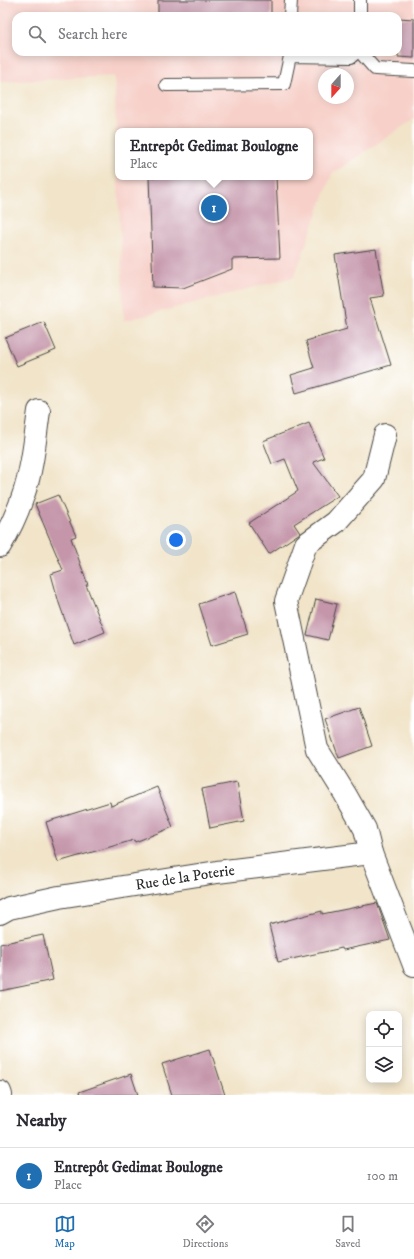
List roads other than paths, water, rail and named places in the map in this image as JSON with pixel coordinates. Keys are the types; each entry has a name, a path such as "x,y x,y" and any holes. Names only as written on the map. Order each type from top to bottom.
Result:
{"street":[{"path":"0,546 11,527 24,492 39,411"},
{"path":"385,435 374,479 336,522 306,544 286,601 317,750 365,829 371,853 414,965"},
{"name":"Rue de la Poterie","path":"0,913 9,908 66,896 217,872 371,853"}],"lane":[{"path":"290,0 290,12"},
{"path":"360,0 360,12"},
{"path":"166,85 284,84 290,56"},
{"path":"331,56 352,56"},
{"path":"362,56 374,69 414,71"}],"place":[{"name":"Entrepôt Gedimat Boulogne","path":"214,208"}]}
